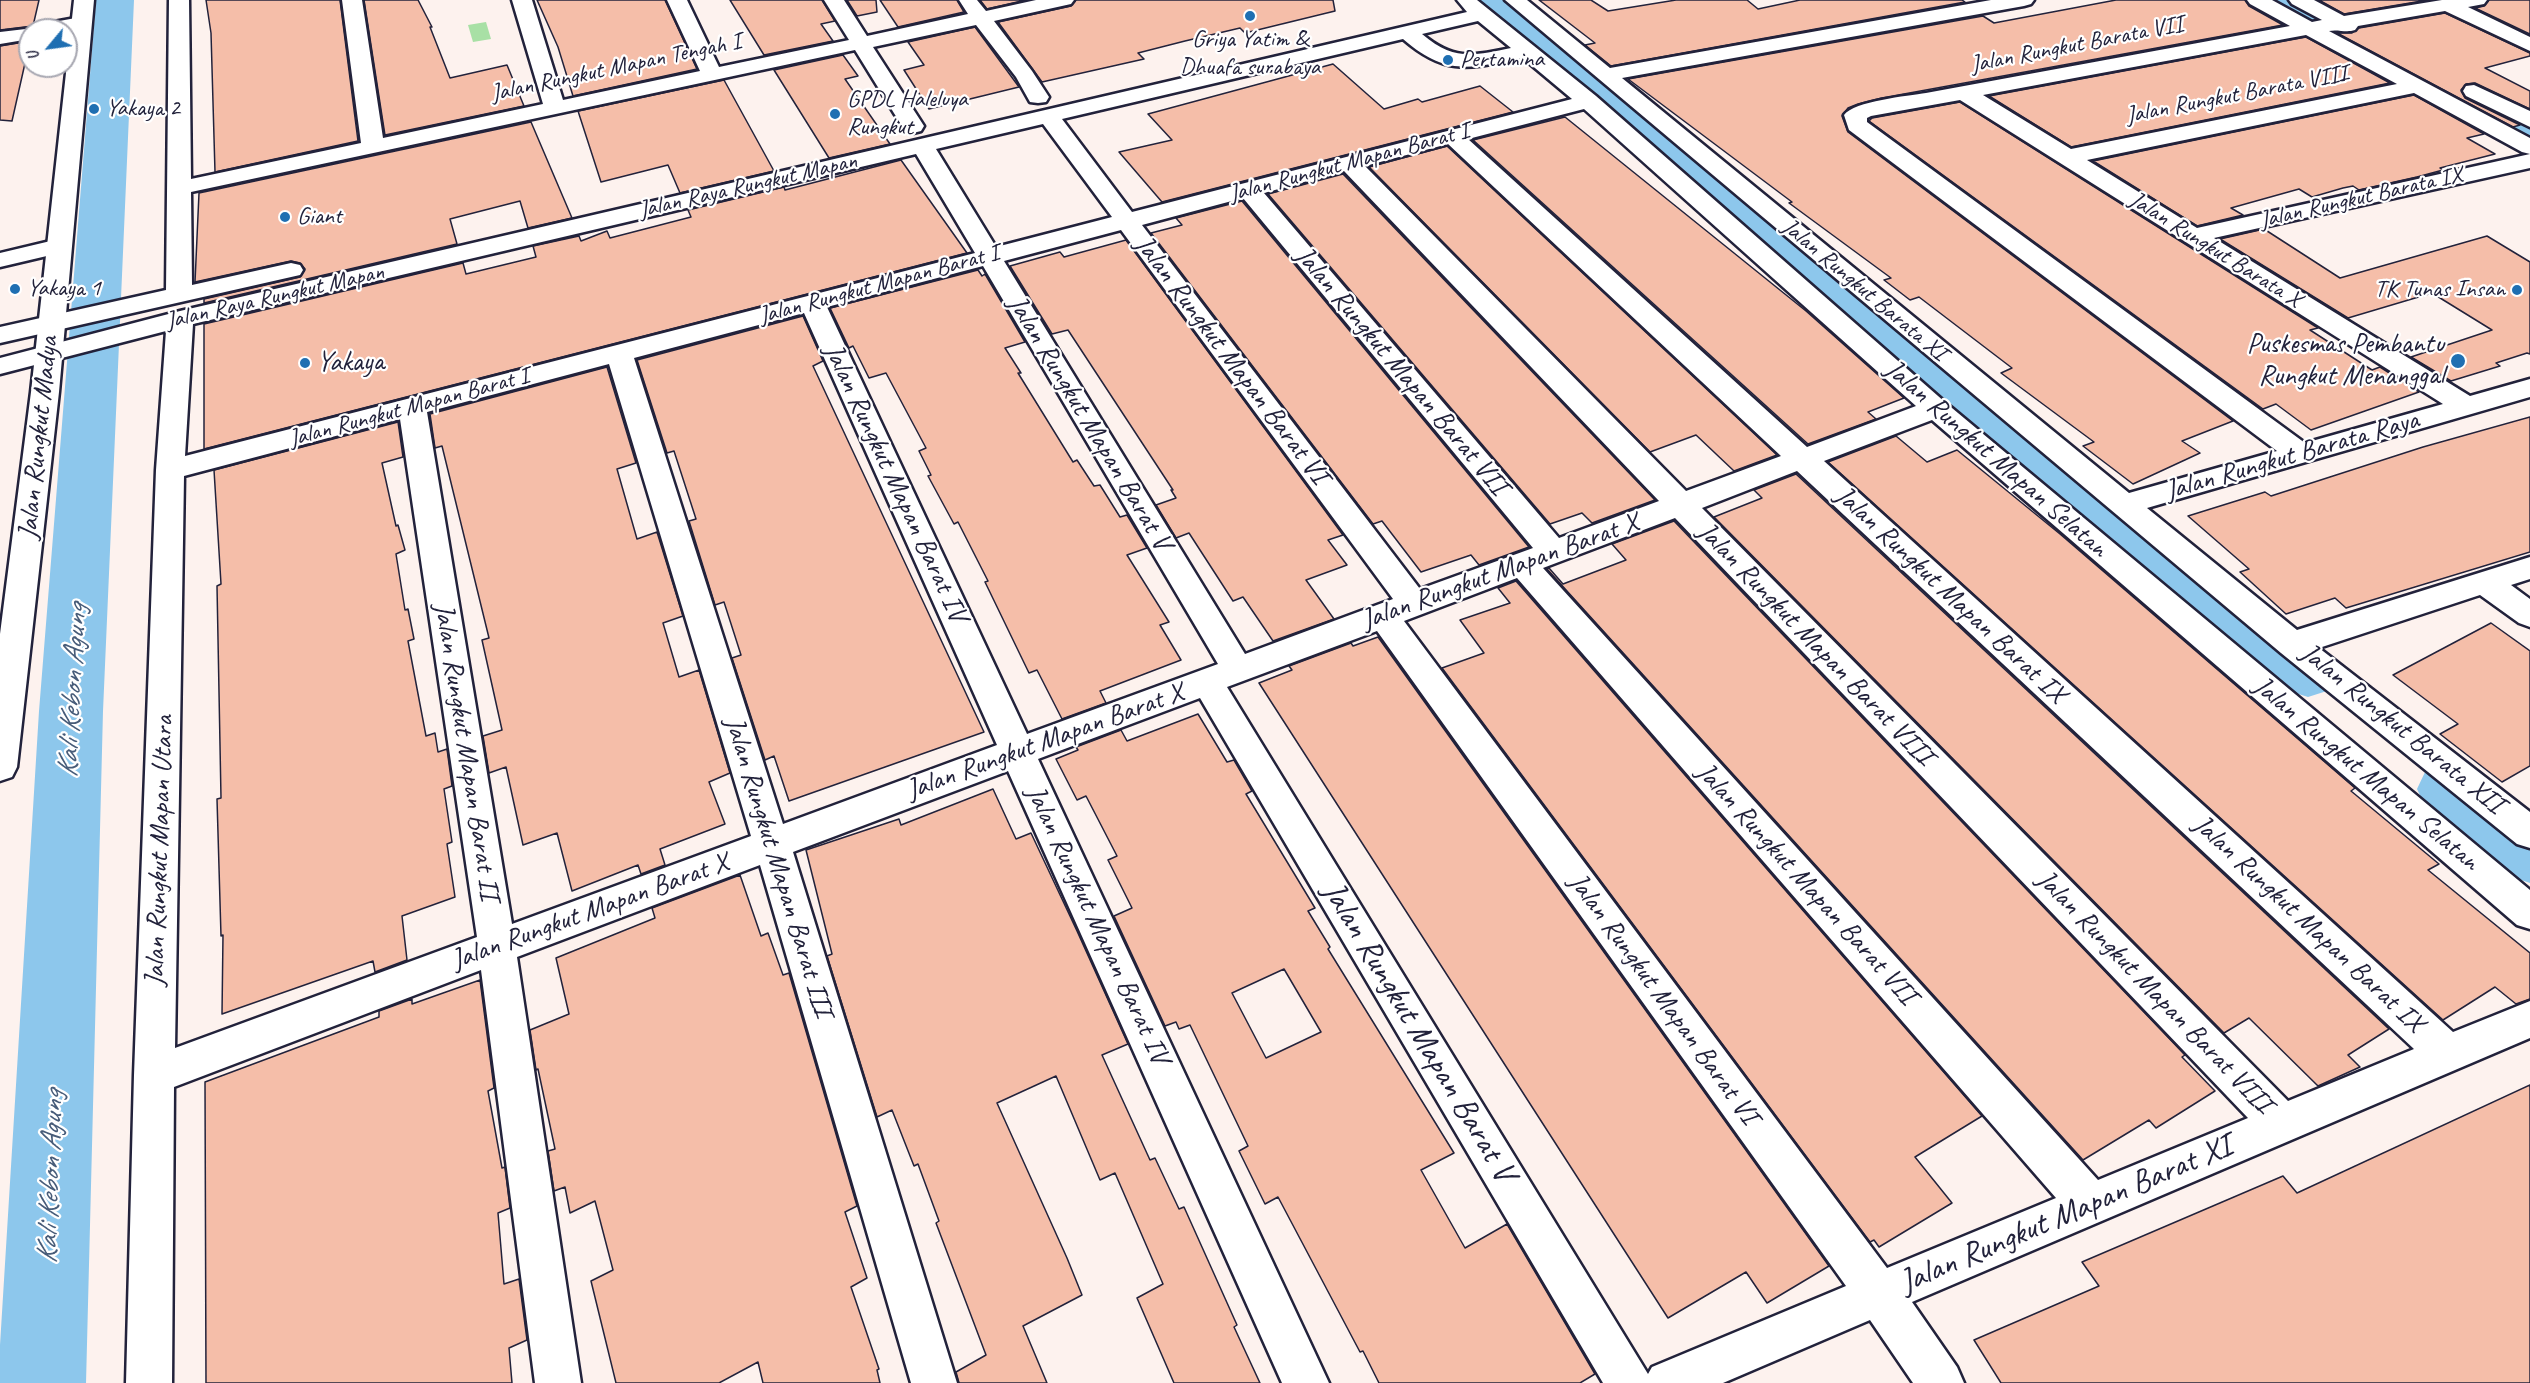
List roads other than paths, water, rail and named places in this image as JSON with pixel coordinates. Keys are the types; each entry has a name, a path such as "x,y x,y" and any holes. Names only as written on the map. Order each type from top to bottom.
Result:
{"street":[{"name":"Jalan Rungkut Madya","path":"0,767 49,354 84,0"},
{"name":"Jalan Rungkut Mapan Utara","path":"149,1383 154,1075 170,470 163,311 179,188 179,0"},
{"path":"352,0 373,147"},
{"path":"522,0 555,108"},
{"path":"677,0 712,75"},
{"name":"Jalan Rungkut Mapan Barat V","path":"834,0 989,256 1222,676 1629,1383"},
{"name":"Jalan Rungkut Mapan Barat VI","path":"967,0 1025,75 1043,107 1126,221 1941,1383"},
{"name":"Jalan Rungkut Mapan Tengah I","path":"179,188 1064,0"},
{"name":"Jalan Raya Rungkut Mapan","path":"1043,107 1459,0"},
{"name":"Jalan Rungkut Mapan Selatan","path":"1465,0 1588,101 1936,410 2530,913"},
{"name":"Jalan Rungkut Barata XI","path":"1515,0 2292,644"},
{"path":"1605,75 1983,3 2025,0"},
{"path":"2257,0 2324,25 2373,39"},
{"path":"2300,0 2324,25 2418,86 2530,147"},
{"name":"Jalan Rungkut Barata VII","path":"2301,454 1857,125 1855,115 1865,111 2324,25 2477,0"},
{"path":"2448,5 2530,45"},
{"name":"Jalan Raya Rungkut Mapan","path":"0,335 93,314 163,311 1043,107 1407,32 1483,14"},
{"path":"1407,32 1434,53 1445,58 1459,60 1528,51"},
{"path":"0,38 18,35"},
{"path":"2457,82 2530,120"},
{"name":"Jalan Rungkut Barata VIII","path":"2066,157 2418,86"},
{"name":"Jalan Rungkut Barata X","path":"1963,93 2466,406"},
{"name":"Jalan Rungkut Mapan Barat I","path":"170,470 1588,101"},
{"name":"Jalan Raya Rungkut Mapan","path":"645,188 917,136"},
{"name":"Jalan Rungkut Mapan Barat IX","path":"1452,136 2448,1054"},
{"name":"Jalan Rungkut Barata IX","path":"2192,236 2530,161"},
{"name":"Jalan Rungkut Mapan Barat VIII","path":"1349,163 2282,1124"},
{"name":"Jalan Rungkut Mapan Barat VII","path":"1248,189 1538,558 2091,1205"},
{"path":"0,260 59,246"},
{"name":"Jalan Raya Rungkut Mapan","path":"0,366 93,342 163,311 316,264"},
{"name":"Jalan Rungkut Mapan Barat IV","path":"812,303 1306,1383"},
{"name":"Jalan Rungkut Mapan Barat III","path":"619,353 772,844 934,1383"},
{"name":"Jalan Rungkut Barata Raya","path":"2124,504 2530,388"},
{"name":"Jalan Rungkut Mapan Barat II","path":"412,407 496,947 558,1383"},
{"name":"Jalan Rungkut Mapan Barat X","path":"154,1075 1936,410"},
{"name":"Jalan Rungkut Barata XII","path":"2292,644 2530,568"},
{"path":"2484,582 2530,615"},
{"name":"Jalan Rungkut Barata XII","path":"2292,644 2530,833"},
{"name":"Jalan Rungkut Mapan Barat XI","path":"1668,1383 2530,1020"}],"waterway":[{"name":"Kali Kebon Agung","path":"42,1383 71,711 115,0"},
{"path":"1497,0 2084,492 2308,673"},
{"path":"2280,0 2530,134"},
{"path":"2450,789 2530,854"}],"place":[{"name":"Griya Yatim & Dhuafa surabaya","path":"1250,16"},
{"name":"Pertamina","path":"1448,60"},
{"name":"Yakaya 2","path":"94,109"},
{"name":"GPDL Haleluya Rungkut","path":"835,114"},
{"name":"Giant","path":"285,217"},
{"name":"Yakaya 1","path":"15,289"},
{"name":"TK Tunas Insan","path":"2517,290"},
{"name":"Puskesmas Pembantu Rungkut Menanggal","path":"2458,361"},
{"name":"Yakaya","path":"305,363"}]}
